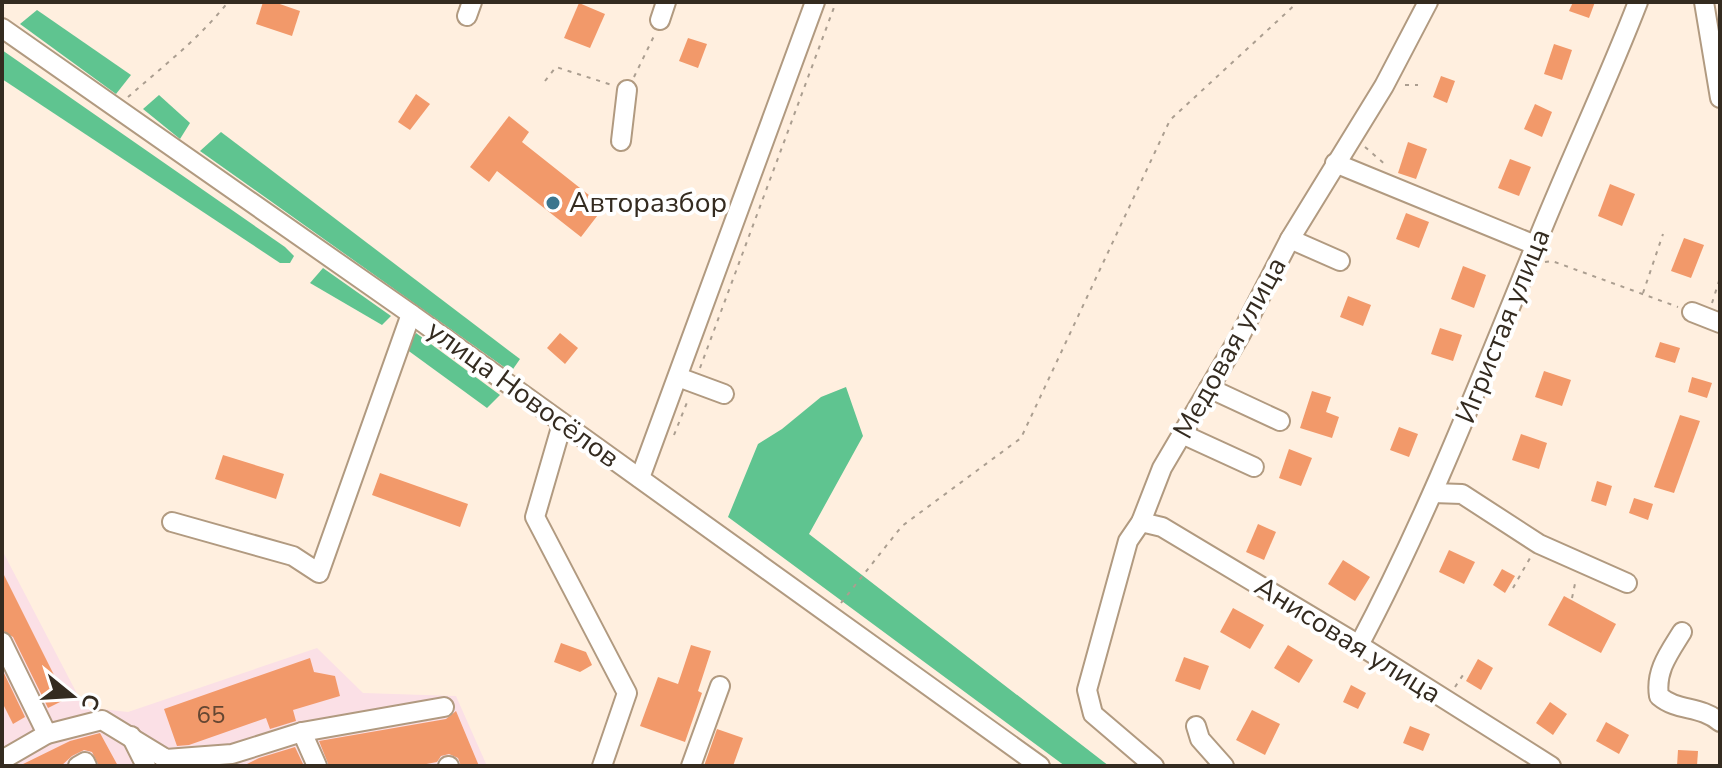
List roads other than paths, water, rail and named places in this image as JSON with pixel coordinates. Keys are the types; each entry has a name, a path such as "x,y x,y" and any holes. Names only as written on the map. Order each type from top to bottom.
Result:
{"street":[{"path":"640,478 687,376 815,2"},
{"name":"Медовая улица","path":"1154,766 1093,714 1087,690 1128,541 1141,522 1162,468 1290,239 1384,86 1428,2"},
{"name":"Игристая улица","path":"1359,645 1400,568 1433,493 1638,2"},
{"path":"1704,2 1720,98"},
{"name":"улица Новосёлов","path":"2,28 411,314 1040,766"},
{"path":"621,141 627,90"},
{"path":"1335,163 1535,245"},
{"path":"1290,239 1340,261"},
{"path":"172,522 293,556 319,573 411,314"},
{"path":"687,376 724,394"},
{"path":"1209,388 1280,421"},
{"path":"562,424 535,517 627,693 602,766"},
{"path":"1182,434 1254,467"},
{"path":"1433,493 1462,494 1539,544 1627,583"},
{"name":"Анисовая улица","path":"1141,522 1162,527 1359,645 1551,766"},
{"path":"1682,632 1663,663 1657,683 1659,696 1669,704 1708,712 1720,722"},
{"path":"2,642 47,734"},
{"path":"691,766 720,686"},
{"path":"2,760 47,734 102,720 166,759 235,760 302,732 444,707"},
{"path":"1196,726 1200,739 1224,766"},
{"path":"302,732 317,766"},
{"path":"131,736 146,766"},
{"path":"78,766 85,762 87,766"}],"place":[{"name":"Авторазбор","path":"553,203"}]}
